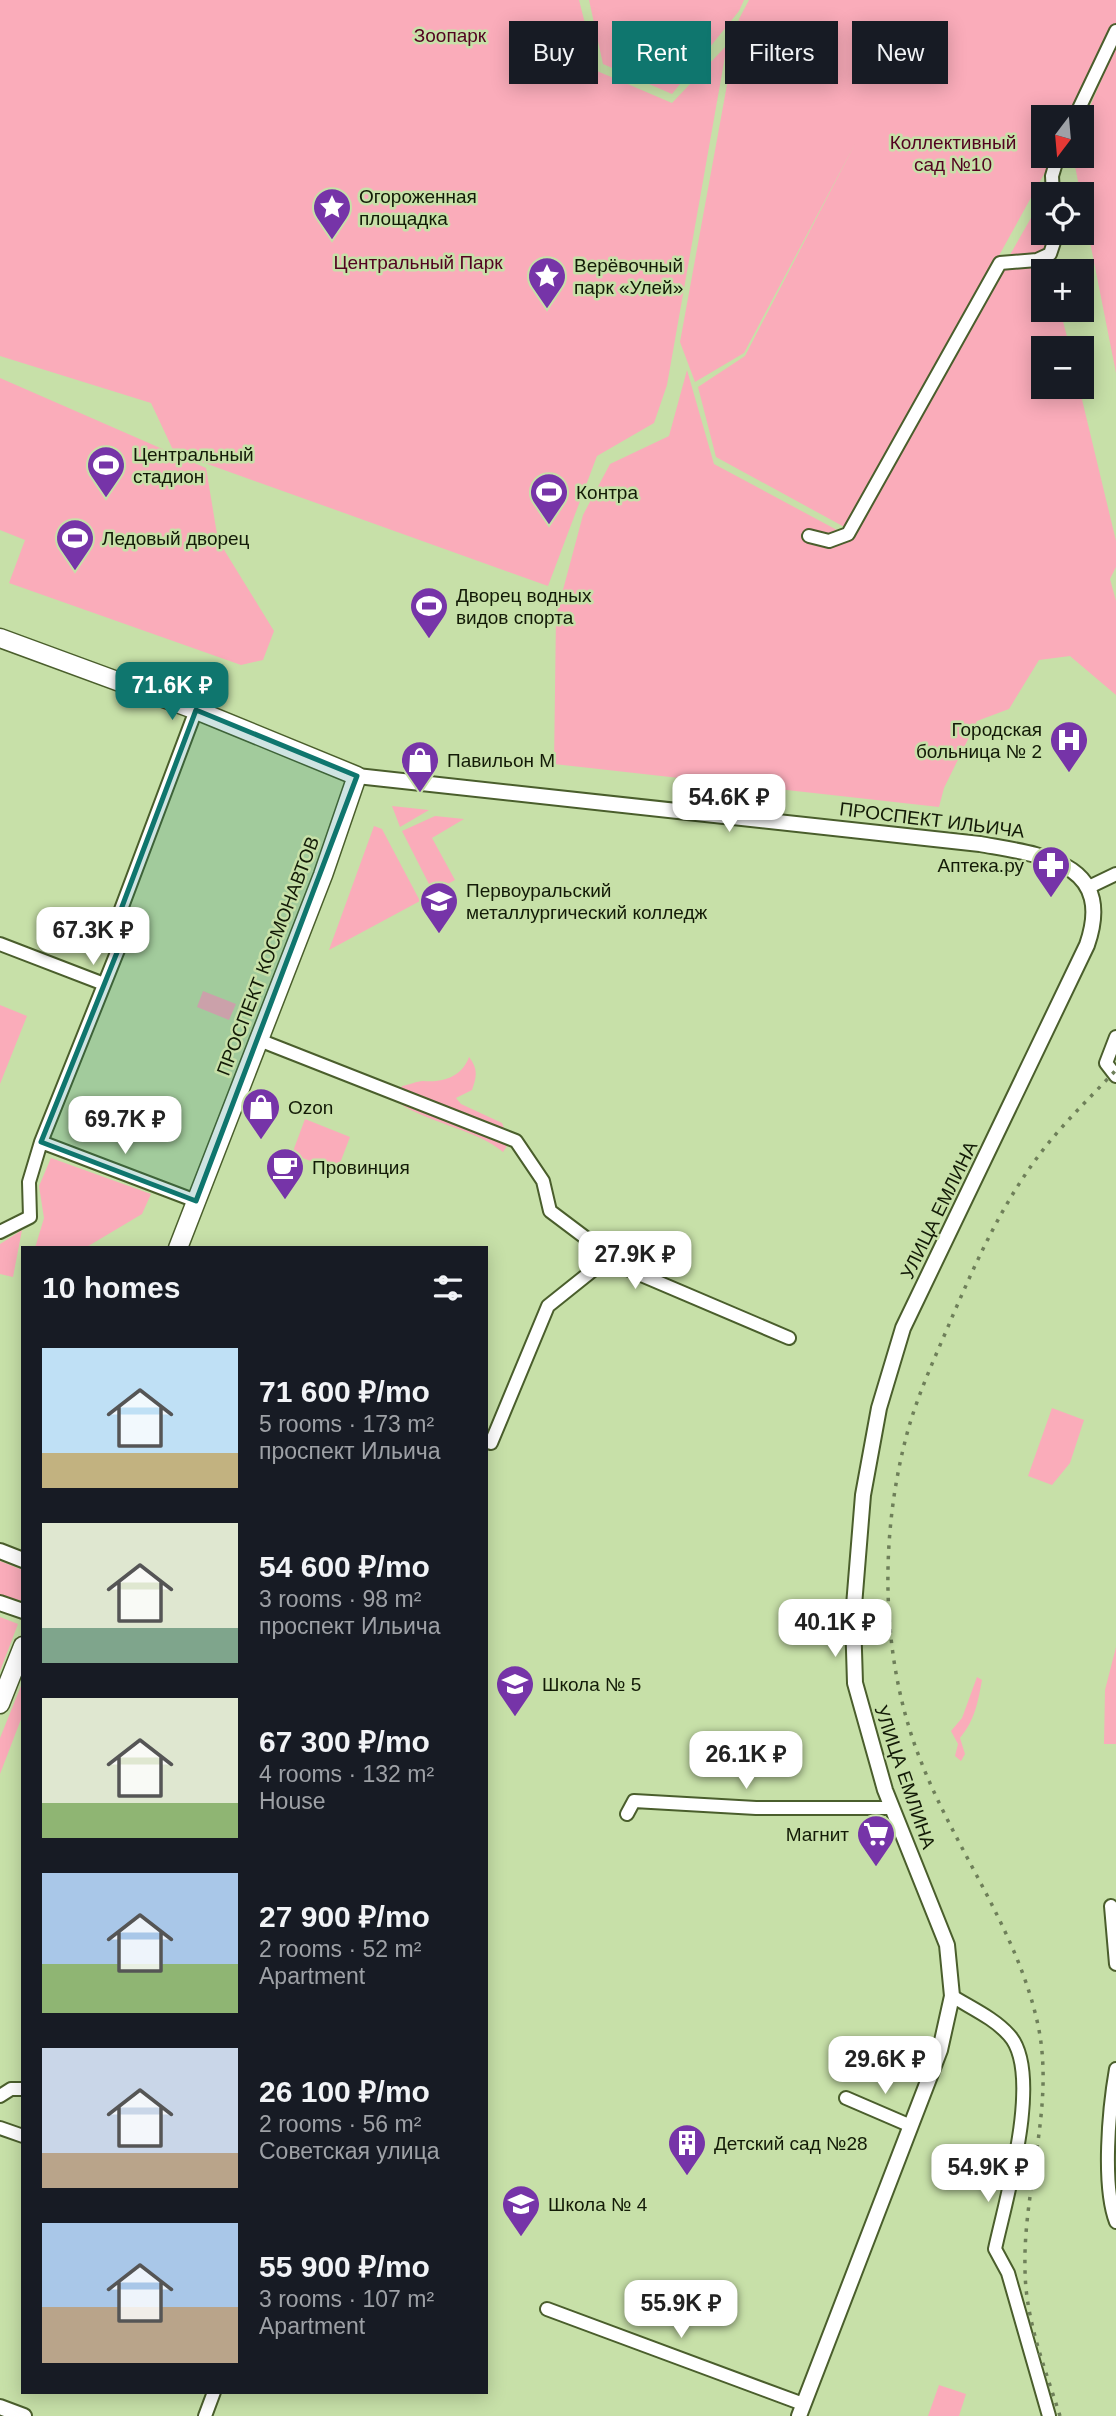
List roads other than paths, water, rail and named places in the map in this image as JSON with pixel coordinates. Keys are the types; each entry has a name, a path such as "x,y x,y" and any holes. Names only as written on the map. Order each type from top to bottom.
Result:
{"main road":[{"name":"ПРОСПЕКТ ИЛЬИЧА","path":"0,638 196,710 357,776"},
{"name":"ПРОСПЕКТ КОСМОНАВТОВ","path":"179,1246 357,776"},
{"path":"0,1704 21,1651"}],"street":[{"path":"1081,105 1116,31"},
{"path":"809,537 829,541 848,534 1000,263 1037,260 1051,254 1056,245"},
{"path":"0,1232 30,1217 29,1182 41,1142 120,945 117,920 196,710"},
{"name":"ПРОСПЕКТ ИЛЬИЧА","path":"357,776 980,844 1056,860 1074,870 1089,887"},
{"path":"1089,887 1116,874"},
{"name":"УЛИЦА ЕМЛИНА","path":"801,2410 940,2050 952,1996 947,1945 892,1808 860,1707 852,1662 863,1495 879,1408 903,1328 1087,946 1095,913 1089,887"},
{"path":"0,944 104,984"},
{"path":"1116,1037 1106,1063 1116,1076"},
{"path":"259,1040 516,1141 544,1181 550,1211 608,1258 627,1269 789,1338"},
{"path":"41,1142 196,1200"},
{"path":"488,1442 491,1443 548,1306 608,1258"},
{"path":"0,1551 21,1559"},
{"path":"0,1602 21,1610"},
{"path":"627,1814 634,1801 756,1808 892,1808"},
{"path":"1111,1906 1116,1964"},
{"path":"952,1996 994,2021 1012,2037 1022,2062 1023,2125 995,2249 1008,2273 1049,2416"},
{"path":"1116,2069 1111,2097 1109,2204 1116,2222"},
{"path":"0,2096 11,2089 21,2089"},
{"path":"846,2098 911,2126"},
{"path":"0,2128 21,2135"},
{"path":"547,2309 801,2410"},
{"path":"205,2416 213,2394"},
{"path":"0,2407 24,2416"}],"railway":[{"path":"1060,2416 1037,2343 1026,2287 1028,2209 1043,2090 1039,2030 1030,1994 1017,1960 934,1793 907,1720 891,1638 889,1553 892,1511 912,1415 980,1256 999,1217 1034,1162 1063,1126 1116,1070"}],"place":[{"name":"Огороженная площадка","path":"332,241"},
{"name":"Верёвочный парк «Улей»","path":"547,310"},
{"name":"Центральный стадион","path":"106,499"},
{"name":"Контра","path":"549,526"},
{"name":"Ледовый дворец","path":"75,572"},
{"name":"Дворец водных видов спорта","path":"429,640"},
{"name":"Городская больница № 2","path":"1069,774"},
{"name":"Павильон М","path":"420,794"},
{"name":"Аптека.ру","path":"1051,899"},
{"name":"Первоуральский металлургический колледж","path":"439,935"},
{"name":"Ozon","path":"261,1141"},
{"name":"Провинция","path":"285,1201"},
{"name":"Школа № 5","path":"515,1718"},
{"name":"Магнит","path":"876,1868"},
{"name":"Детский сад №28","path":"687,2177"},
{"name":"Школа № 4","path":"521,2238"}],"park label":[{"name":"Зоопарк","path":"450,35"},
{"name":"Коллективный сад №10","path":"953,153"},
{"name":"Центральный Парк","path":"418,262"}]}
